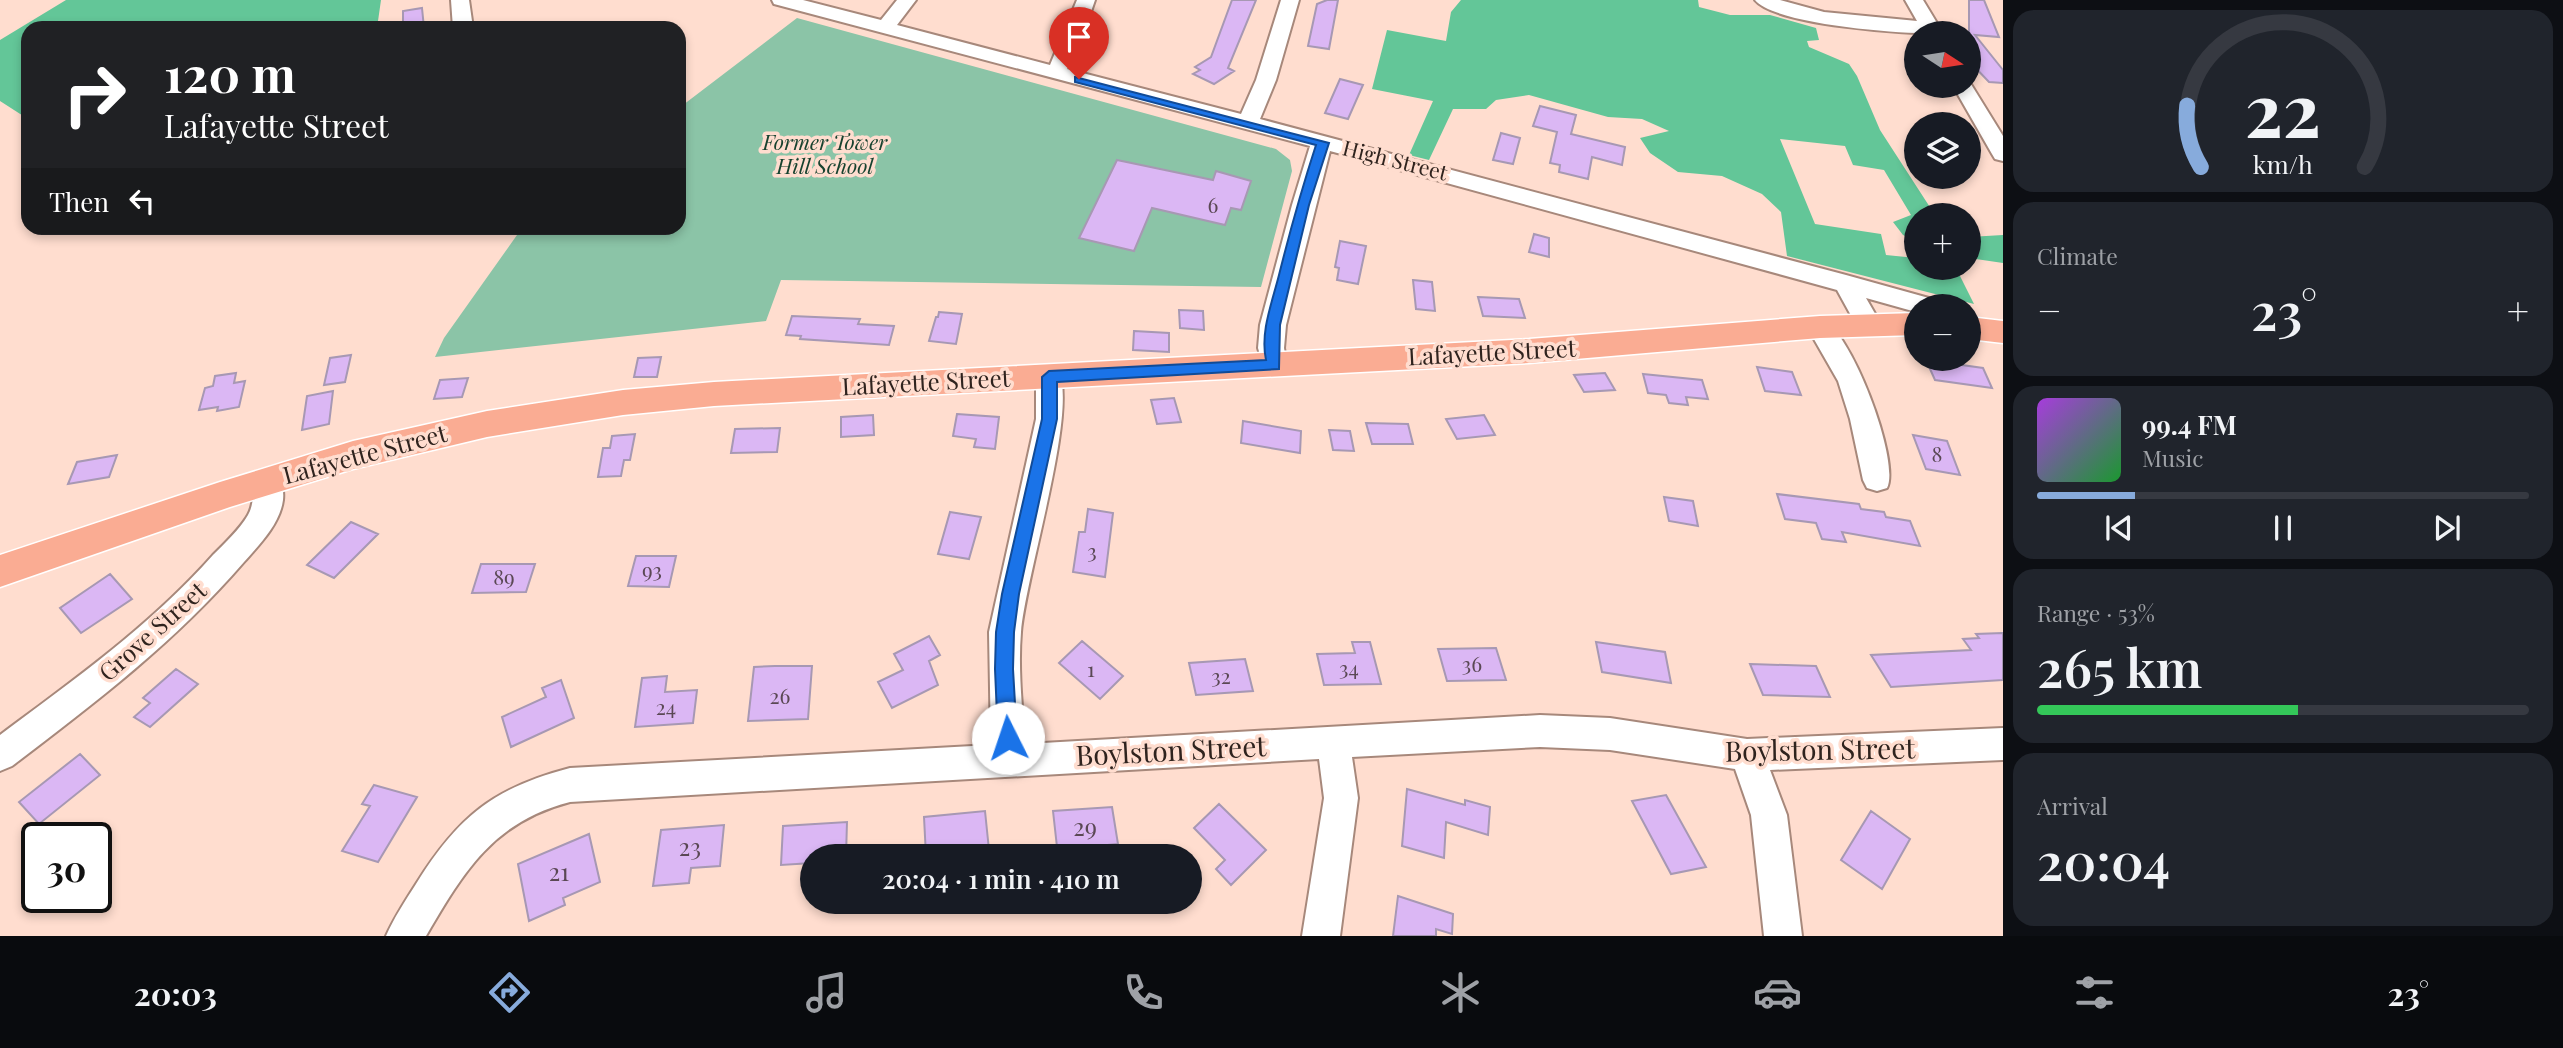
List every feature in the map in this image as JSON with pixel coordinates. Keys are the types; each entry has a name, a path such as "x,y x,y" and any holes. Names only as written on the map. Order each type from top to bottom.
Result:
{"main road":[{"name":"Lafayette Street","path":"0,571 268,482 417,439 599,404 714,394 1567,349 1820,327 1904,324"},
{"path":"1981,329 2003,332"}],"street":[{"path":"460,0 462,21"},
{"name":"High Street","path":"781,0 1572,208 1904,299"},
{"path":"885,28 906,0"},
{"path":"1055,73 1066,55 1086,0"},
{"path":"1247,124 1266,80 1290,0"},
{"path":"1764,0 1790,11 1813,16 1904,28"},
{"path":"1914,0 1926,21"},
{"path":"1970,98 2003,154"},
{"path":"1980,98 2002,105"},
{"path":"1274,365 1270,348 1273,325 1303,205 1322,143"},
{"path":"1846,283 1868,324"},
{"path":"1981,324 2003,332"},
{"path":"1820,327 1839,353 1856,389 1877,480"},
{"path":"1009,760 1005,632 1050,419 1049,377"},
{"name":"Grove Street","path":"0,755 124,661 195,597 258,525 269,501 268,482"},
{"name":"Boylston Street","path":"405,936 444,872 470,838 486,824 522,801 555,788 588,783 1563,730 1611,734 1746,755 2003,744"},
{"path":"1321,936 1341,798 1339,770 1331,742"},
{"path":"1746,755 1762,794 1773,835 1783,936"}],"green space":[{"path":"66,0 381,0 378,21 31,21"},
{"path":"1461,0 1698,0 1699,7 1730,15 1770,15 1816,28 1819,40 1807,41 1809,47 1849,64 1857,76 1880,130 1904,167 1904,189 1918,189 1927,203 1904,203 1884,170 1853,165 1845,146 1780,139 1815,224 1881,234 1886,255 1904,257 1904,280 1962,280 1969,294 1935,294 1787,256 1781,212 1762,194 1722,176 1678,172 1650,153 1640,138 1669,131 1642,119 1608,117 1529,95 1496,100 1486,109 1453,109 1429,160 1409,155 1433,101 1372,89 1387,30 1446,41 1451,12"},
{"name":"Former Tower Hill School","path":"797,18 1276,149 1290,160 1292,171 1261,287 781,280 766,321 435,357 444,338 517,235 686,235 686,103"},
{"path":"21,27 21,114 0,101 0,40"},
{"path":"1904,218 1904,235 1903,235 1893,222"},
{"path":"2003,235 2003,263 1981,260 1981,236"}],"building":[{"path":"1232,0 1256,0 1228,68 1234,71 1214,84 1193,74 1200,70 1195,67 1211,57"},
{"path":"1338,0 1329,49 1308,46 1317,4"},
{"path":"1969,0 1984,0 1999,37 1981,36 1981,21 1969,21"},
{"path":"422,8 423,21 403,21 403,11"},
{"path":"1981,42 2003,70 2003,83 1989,82 1981,74"},
{"path":"1340,79 1363,85 1348,119 1325,113"},
{"path":"1540,106 1576,115 1571,134 1625,147 1622,165 1592,157 1588,179 1559,172 1560,165 1550,163 1557,132 1533,126"},
{"path":"1501,133 1520,138 1513,164 1493,160"},
{"path":"1117,160 1213,180 1216,171 1251,181 1241,210 1231,208 1225,225 1152,208 1134,251 1079,238"},
{"path":"1534,234 1549,238 1549,257 1529,252"},
{"path":"1340,241 1366,246 1358,284 1337,280 1339,268 1335,267"},
{"path":"1413,280 1432,282 1435,311 1416,309"},
{"path":"1478,297 1519,299 1525,318 1483,316"},
{"path":"1179,310 1203,311 1204,330 1180,328"},
{"path":"939,312 962,314 956,344 929,341"},
{"path":"792,316 860,319 858,324 894,326 889,345 800,339 801,336 786,335"},
{"path":"1134,331 1169,333 1169,352 1133,350"},
{"path":"351,355 345,382 324,385 330,358"},
{"path":"661,357 657,377 634,377 638,358"},
{"path":"1757,367 1792,372 1801,395 1765,391"},
{"path":"1981,368 1992,388 1935,380 1931,371 1981,371"},
{"path":"236,373 234,383 245,381 239,407 217,411 218,407 199,410 205,388 213,386 215,376"},
{"path":"1605,373 1615,390 1584,392 1574,375"},
{"path":"1643,374 1702,380 1708,399 1686,397 1688,405 1669,403 1666,395 1648,393"},
{"path":"468,378 462,397 434,399 440,380"},
{"path":"333,391 329,424 302,430 307,396"},
{"path":"1174,398 1181,422 1157,424 1151,400"},
{"path":"957,414 999,417 995,449 974,447 976,439 953,436"},
{"path":"873,415 874,435 841,437 841,417"},
{"path":"1484,415 1495,435 1457,439 1446,419"},
{"path":"1243,421 1301,431 1300,453 1241,443"},
{"path":"1366,423 1408,424 1413,444 1372,444"},
{"path":"780,428 777,452 731,453 735,429"},
{"path":"1329,430 1350,431 1354,451 1333,450"},
{"path":"635,434 630,460 624,460 621,476 598,477 603,448 610,448 612,436"},
{"path":"1913,435 1947,441 1960,475 1926,469"},
{"path":"117,455 109,477 68,484 77,462"},
{"path":"1777,494 1859,504 1861,509 1884,512 1886,517 1910,521 1920,546 1842,532 1846,542 1822,539 1816,523 1785,519"},
{"path":"1664,497 1693,501 1698,526 1669,521"},
{"path":"1088,509 1113,513 1105,577 1073,572 1079,532 1085,532"},
{"path":"950,512 981,517 969,559 938,554"},
{"path":"351,522 378,534 334,578 307,565"},
{"path":"636,556 676,556 669,587 628,586"},
{"path":"481,564 535,564 526,592 472,593"},
{"path":"110,574 132,599 81,633 60,608"},
{"path":"2003,633 2003,680 1891,687 1871,655 1971,650 1963,639 1979,638 1976,634"},
{"path":"929,636 940,655 929,661 938,685 892,708 878,682 903,670 894,654"},
{"path":"1082,641 1123,676 1100,699 1059,663"},
{"path":"1352,642 1370,642 1381,684 1324,685 1317,654 1355,653"},
{"path":"1596,642 1665,652 1671,683 1602,672"},
{"path":"1496,648 1506,680 1447,681 1438,649"},
{"path":"1245,659 1253,691 1196,695 1189,663"},
{"path":"1750,664 1816,666 1830,697 1763,695"},
{"path":"812,666 808,719 748,721 754,667"},
{"path":"176,669 198,684 150,727 134,717 150,703 143,698"},
{"path":"667,676 665,692 697,690 693,723 635,727 642,678"},
{"path":"561,680 574,718 511,747 502,717 546,697 542,688"},
{"path":"80,754 100,775 41,822 37,822 19,802"},
{"path":"374,785 417,797 378,862 342,851 370,806 362,804"},
{"path":"1407,789 1465,805 1465,800 1490,807 1488,835 1446,822 1444,858 1402,846"},
{"path":"1666,795 1706,867 1671,874 1632,801"},
{"path":"1219,804 1266,850 1231,885 1216,869 1225,860 1194,828"},
{"path":"1112,807 1118,844 1057,844 1053,811"},
{"path":"985,811 988,844 925,844 924,817"},
{"path":"1871,811 1910,839 1882,889 1841,860"},
{"path":"847,822 846,844 800,844 800,864 781,865 783,826"},
{"path":"724,825 720,866 691,868 689,883 653,886 661,830"},
{"path":"589,834 600,882 563,898 565,905 529,921 518,864"},
{"path":"1398,896 1453,914 1452,934 1436,929 1436,936 1393,936"}],"route":[{"path":"1008,738 1005,632 1050,419 1049,377 1274,365 1270,348 1273,325 1303,205 1322,143 1079,79"}]}
